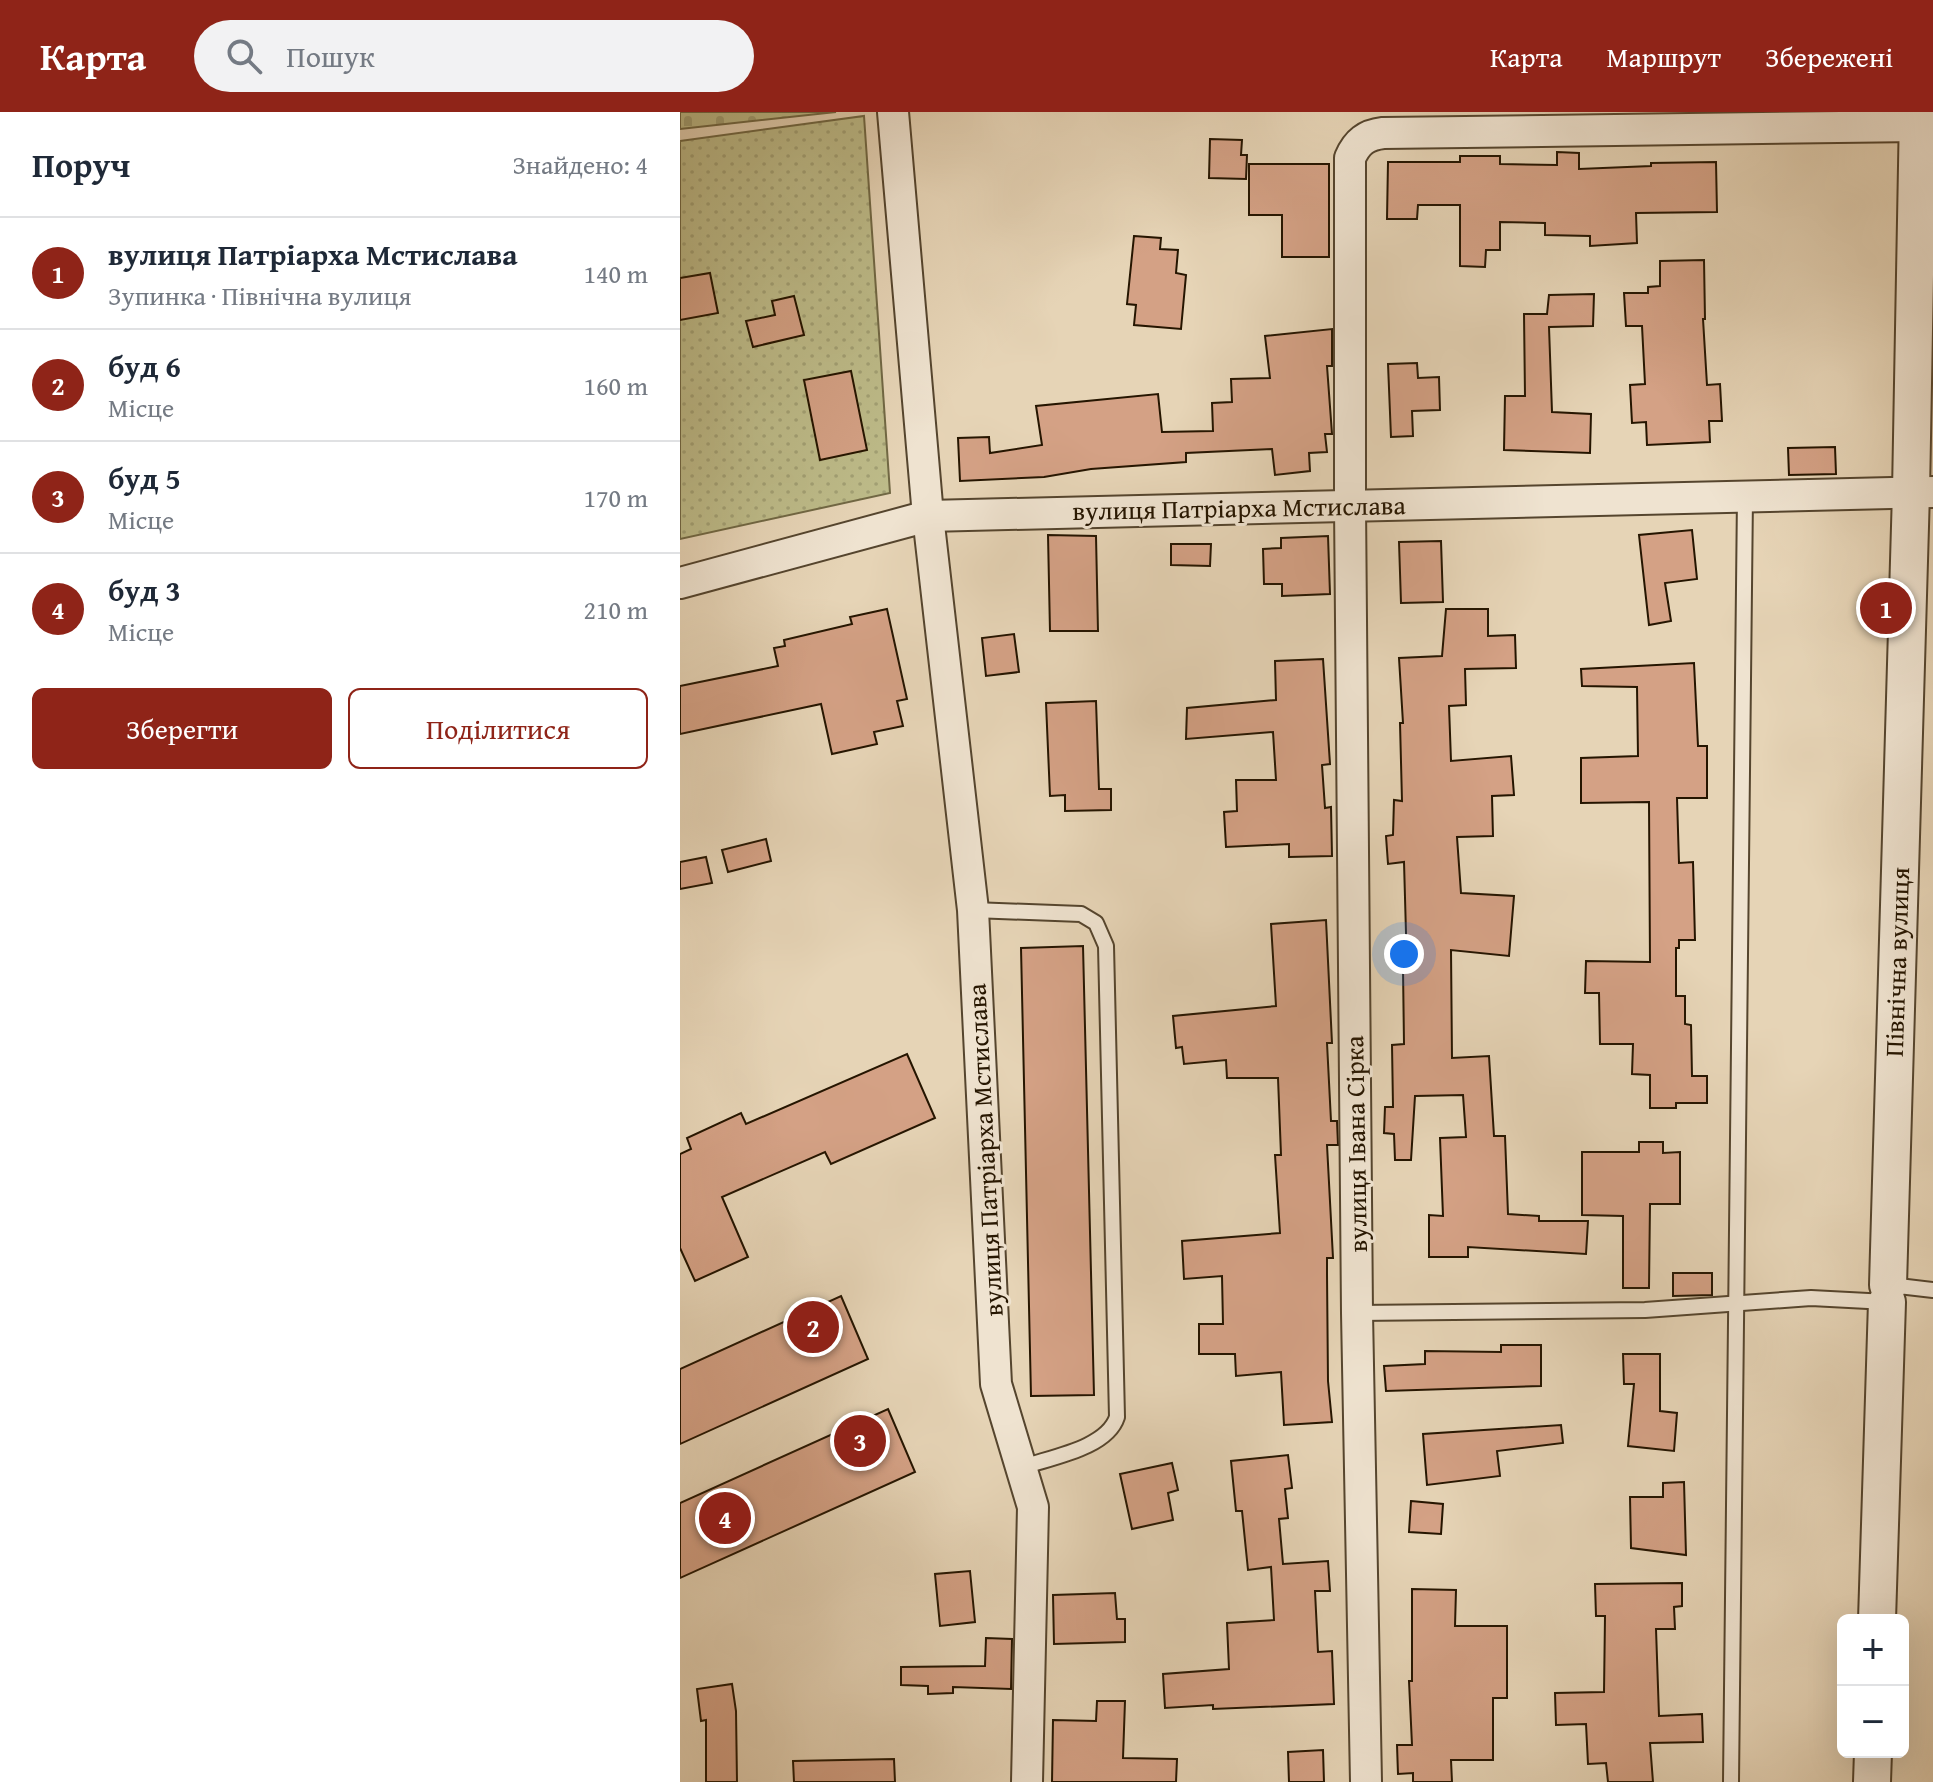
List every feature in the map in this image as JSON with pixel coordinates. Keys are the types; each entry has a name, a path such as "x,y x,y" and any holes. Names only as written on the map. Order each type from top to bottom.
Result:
{"street":[{"name":"вулиця Патріарха Мстислава","path":"893,112 928,516 973,910 996,1384 1033,1507 1027,1782"},
{"name":"Північна вулиця","path":"1877,1614 1922,492 1918,119"},
{"name":"вулиця Івана Сірка","path":"1366,1782 1357,1313 1350,505 1349,167 1354,150 1366,137 1383,133 1918,119"},
{"name":"вулиця Патріарха Мстислава","path":"928,516 1922,492"},
{"path":"680,583 928,516"},
{"path":"1872,1782 1873,1758"}],"lane":[{"path":"1731,1782 1745,496"},
{"path":"973,910 1081,914 1096,923 1106,946 1117,1417 1111,1430 1101,1439 1023,1467"},
{"path":"1357,1313 1645,1310 1933,1290"}],"green space":[{"path":"680,112 836,112 680,129"},
{"path":"864,116 890,493 680,539 680,141"}],"building":[{"path":"1210,139 1242,140 1241,155 1247,155 1246,179 1209,178"},
{"path":"1557,152 1579,153 1579,169 1716,162 1717,212 1636,213 1637,243 1590,246 1590,236 1545,235 1545,223 1500,222 1500,250 1486,250 1485,267 1460,266 1460,205 1418,205 1417,219 1387,219 1388,162 1460,162 1460,156 1500,156 1500,164 1557,165"},
{"path":"1249,164 1329,164 1329,257 1282,257 1282,215 1249,215"},
{"path":"1134,236 1161,238 1160,249 1178,250 1176,273 1186,275 1181,329 1134,325 1136,305 1127,304"},
{"path":"1704,260 1703,319 1707,385 1720,384 1722,421 1709,421 1710,442 1647,445 1646,422 1632,423 1630,385 1645,384 1642,326 1626,326 1624,293 1648,293 1648,287 1660,286 1660,261"},
{"path":"710,273 718,313 680,320 680,278"},
{"path":"1594,294 1593,326 1549,327 1552,412 1591,414 1590,453 1504,450 1505,396 1525,396 1524,314 1547,314 1549,295"},
{"path":"794,296 804,335 753,347 746,321 775,315 772,301"},
{"path":"1332,329 1332,366 1327,366 1332,434 1325,434 1327,452 1309,453 1310,471 1275,475 1272,449 1186,453 1186,462 1091,469 1044,477 960,481 958,438 989,437 990,453 1042,445 1036,406 1158,394 1162,432 1213,431 1212,403 1232,402 1231,379 1270,378 1265,336"},
{"path":"1417,363 1418,378 1439,377 1440,410 1412,411 1413,436 1391,437 1388,364"},
{"path":"851,371 867,450 820,460 804,380"},
{"path":"1835,447 1836,474 1789,475 1788,448"},
{"path":"1692,530 1697,579 1665,583 1671,621 1649,625 1639,535"},
{"path":"1048,535 1096,536 1098,631 1050,631"},
{"path":"1328,536 1330,594 1282,596 1282,584 1264,584 1263,549 1281,548 1281,538"},
{"path":"1441,541 1443,602 1401,603 1399,542"},
{"path":"1171,544 1211,544 1210,566 1171,565"},
{"path":"887,609 907,699 897,701 903,726 874,732 877,744 832,754 821,704 680,734 680,686 778,666 774,648 785,646 784,640 852,624 850,617"},
{"path":"1446,609 1488,609 1488,636 1515,635 1516,668 1465,669 1466,705 1449,706 1451,761 1511,756 1514,795 1492,796 1493,836 1457,837 1461,893 1514,896 1509,956 1451,950 1452,1058 1489,1056 1494,1136 1505,1136 1508,1214 1539,1216 1539,1221 1588,1221 1586,1254 1468,1247 1468,1257 1429,1257 1429,1215 1443,1216 1440,1138 1466,1137 1463,1095 1415,1096 1411,1160 1395,1160 1394,1134 1384,1133 1385,1107 1393,1107 1392,1045 1404,1044 1403,969 1407,969 1404,862 1388,864 1386,836 1393,835 1394,800 1402,801 1400,723 1403,723 1399,658 1442,656"},
{"path":"1014,634 1019,672 986,676 982,638"},
{"path":"1323,659 1330,764 1322,765 1325,808 1331,807 1332,856 1289,857 1289,844 1226,847 1224,812 1237,811 1236,780 1276,780 1273,732 1186,739 1187,708 1276,700 1275,661"},
{"path":"1694,663 1698,746 1707,746 1707,798 1677,798 1679,863 1693,862 1695,940 1679,940 1679,948 1676,948 1676,996 1685,996 1685,1024 1691,1025 1692,1076 1707,1076 1707,1103 1676,1103 1676,1108 1650,1108 1650,1075 1632,1074 1633,1044 1600,1044 1599,993 1585,993 1586,961 1650,962 1649,802 1581,803 1581,758 1638,756 1637,687 1582,686 1581,669"},
{"path":"1096,701 1099,789 1111,789 1111,810 1065,811 1065,795 1050,796 1046,703"},
{"path":"766,839 771,861 728,872 722,850"},
{"path":"706,857 712,883 680,889 680,862"},
{"path":"1326,920 1332,1043 1327,1043 1331,1121 1337,1121 1338,1145 1327,1145 1333,1258 1327,1258 1328,1381 1332,1422 1284,1425 1281,1372 1236,1376 1235,1354 1199,1354 1199,1324 1223,1324 1222,1276 1184,1279 1182,1241 1280,1233 1275,1155 1281,1155 1278,1078 1227,1078 1226,1060 1184,1064 1182,1047 1176,1048 1173,1016 1276,1006 1271,924"},
{"path":"1083,946 1094,1395 1031,1396 1021,948"},
{"path":"907,1054 935,1118 831,1164 825,1152 722,1197 748,1257 695,1281 680,1248 680,1154 691,1149 687,1138 741,1113 746,1124"},
{"path":"1639,1142 1663,1142 1663,1153 1680,1152 1680,1204 1650,1204 1649,1288 1623,1288 1623,1216 1582,1215 1582,1152 1639,1152"},
{"path":"1673,1273 1712,1273 1712,1295 1673,1296"},
{"path":"841,1296 868,1359 680,1444 680,1369"},
{"path":"1501,1345 1541,1345 1541,1386 1386,1391 1384,1366 1425,1364 1425,1351 1501,1352"},
{"path":"1623,1354 1660,1354 1660,1411 1677,1413 1674,1451 1628,1446 1634,1384 1624,1384"},
{"path":"888,1409 915,1472 680,1578 680,1503"},
{"path":"1561,1425 1563,1443 1497,1451 1500,1476 1427,1485 1423,1434"},
{"path":"1288,1455 1292,1488 1285,1489 1288,1518 1279,1519 1283,1564 1328,1561 1330,1591 1315,1591 1318,1652 1332,1651 1334,1704 1165,1708 1163,1674 1229,1669 1227,1623 1274,1620 1271,1567 1248,1570 1242,1511 1236,1511 1231,1461"},
{"path":"1172,1463 1178,1490 1168,1493 1173,1520 1132,1529 1120,1474"},
{"path":"1684,1482 1686,1555 1631,1548 1630,1497 1663,1497 1663,1483"},
{"path":"1411,1501 1443,1504 1441,1534 1409,1532"},
{"path":"970,1571 975,1622 940,1626 935,1574"},
{"path":"1682,1583 1682,1606 1674,1607 1675,1629 1656,1629 1659,1716 1702,1714 1703,1742 1650,1743 1653,1782 1608,1782 1606,1763 1588,1764 1586,1724 1556,1725 1555,1693 1604,1692 1605,1616 1596,1616 1595,1584"},
{"path":"1412,1589 1456,1590 1455,1626 1507,1626 1507,1698 1493,1698 1493,1760 1451,1760 1452,1782 1413,1782 1413,1773 1398,1774 1397,1745 1412,1745 1409,1681 1412,1681"},
{"path":"1115,1593 1117,1619 1125,1619 1125,1642 1054,1644 1053,1595"},
{"path":"986,1638 1012,1639 1011,1689 953,1687 953,1693 928,1694 928,1686 901,1685 901,1667 985,1666"},
{"path":"732,1684 736,1711 737,1782 706,1782 706,1720 701,1721 697,1689"},
{"path":"1097,1701 1125,1701 1123,1758 1177,1759 1176,1782 1052,1782 1053,1720 1096,1721"},
{"path":"1323,1750 1324,1782 1289,1782 1288,1752"},
{"path":"894,1759 895,1782 794,1782 793,1761"}],"place":[{"name":"вулиця Патріарха Мстислава","path":"1886,608"},
{"name":"буд 6","path":"813,1327"},
{"name":"буд 5","path":"860,1441"},
{"name":"буд 3","path":"725,1518"}]}
